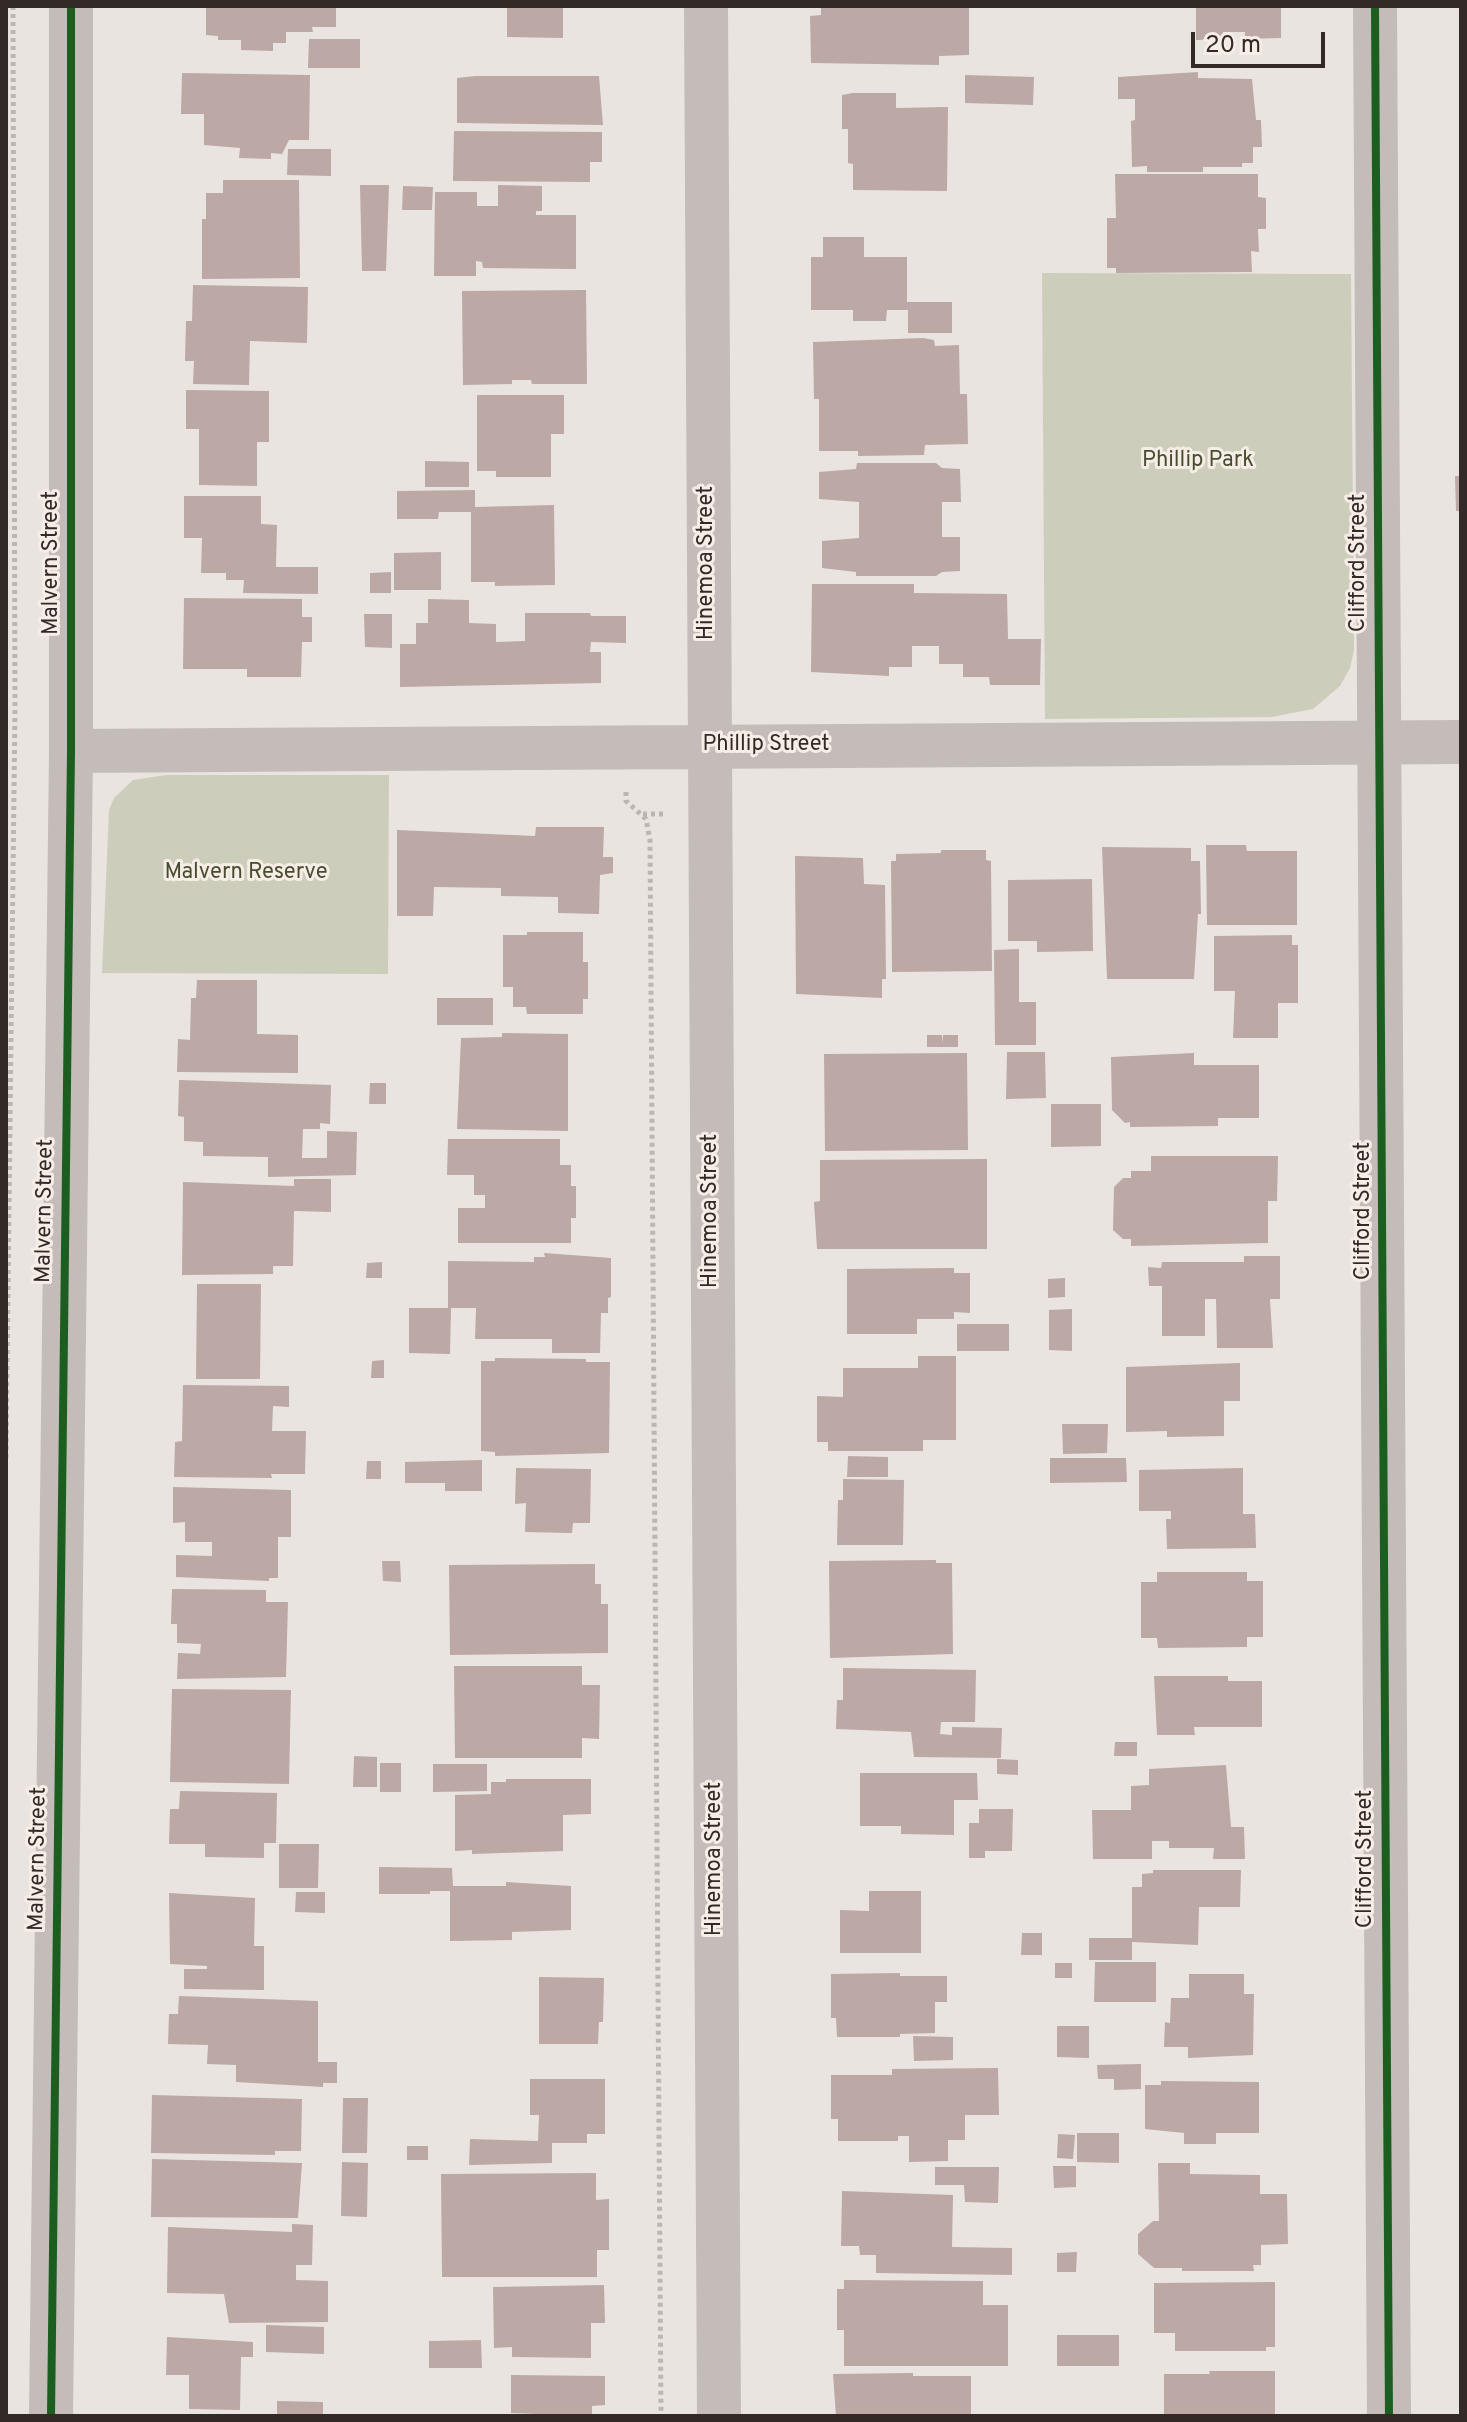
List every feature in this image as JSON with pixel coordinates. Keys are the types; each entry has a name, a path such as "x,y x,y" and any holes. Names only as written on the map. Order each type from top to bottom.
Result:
{"street":[{"name":"Malvern Street","path":"51,2416 71,751 71,6"},
{"name":"Hinemoa Street","path":"706,6 719,2416"},
{"name":"Clifford Street","path":"1375,6 1389,2416"},
{"name":"Phillip Street","path":"71,751 1461,742"}],"path":[{"path":"6,1458 15,708 13,6"},
{"path":"626,782 626,801 646,819 650,840 661,2416"}],"green space":[{"name":"Phillip Park","path":"1042,273 1351,274 1354,650 1350,668 1340,686 1313,709 1272,717 1045,719"},
{"name":"Malvern Reserve","path":"166,775 389,775 388,974 102,973 109,810 114,798 133,780"}],"building":[{"path":"206,6 336,6 336,27 312,27 313,32 286,32 286,43 273,43 273,51 241,50 241,40 218,40 218,36 206,35"},
{"path":"507,6 563,6 563,38 507,37"},
{"path":"821,6 969,6 969,55 939,56 939,65 811,63 810,16 821,15"},
{"path":"1196,6 1281,6 1281,38 1245,39 1245,32 1223,32 1223,39 1196,40"},
{"path":"309,39 360,39 360,68 308,68"},
{"path":"1198,72 1198,78 1252,79 1256,120 1261,120 1262,147 1253,147 1253,163 1242,163 1242,167 1203,167 1203,172 1147,172 1147,166 1132,167 1131,121 1135,120 1135,99 1118,99 1118,77"},
{"path":"182,73 310,75 309,140 289,140 282,154 271,153 271,159 239,158 240,148 204,145 204,114 181,114"},
{"path":"965,75 1034,77 1033,105 965,103"},
{"path":"599,76 603,125 457,123 457,78"},
{"path":"896,93 896,108 948,107 947,191 853,190 853,164 848,163 848,129 842,129 842,95"},
{"path":"454,131 602,132 602,162 590,162 590,182 453,181"},
{"path":"288,149 331,149 331,176 287,175"},
{"path":"1115,174 1258,174 1258,197 1266,198 1266,229 1258,229 1259,252 1251,251 1252,272 1116,273 1116,268 1107,268 1107,218 1116,218"},
{"path":"223,180 299,180 300,278 202,279 202,219 206,219 206,193 223,193"},
{"path":"360,185 389,185 386,271 362,271"},
{"path":"498,185 542,186 542,211 536,211 536,215 576,215 576,269 483,268 482,262 476,261 476,276 434,276 435,192 477,192 477,206 498,206"},
{"path":"403,186 433,187 432,210 402,210"},
{"path":"823,237 864,237 864,257 907,257 907,302 952,302 952,333 908,333 908,310 887,310 886,321 853,321 853,310 811,310 811,257 823,257"},
{"path":"193,285 308,287 307,343 250,341 249,385 193,384 194,361 185,361 186,321 192,321"},
{"path":"586,290 587,384 532,384 531,380 512,380 512,384 463,385 462,291"},
{"path":"934,340 935,346 959,345 960,394 967,394 968,444 925,445 924,455 858,456 858,451 819,451 819,399 814,399 813,342"},
{"path":"186,390 269,391 269,442 257,442 257,486 199,485 199,429 186,429"},
{"path":"477,395 564,395 564,434 551,434 551,477 496,477 496,471 477,471"},
{"path":"425,461 469,462 469,487 425,487"},
{"path":"857,463 936,463 942,468 960,469 961,502 942,502 942,537 960,537 960,571 942,572 936,576 856,576 856,572 822,568 822,541 859,538 859,502 819,499 819,472 856,469"},
{"path":"1455,476 1461,476 1461,511 1456,511"},
{"path":"475,490 475,507 554,505 555,585 495,586 495,582 471,582 471,512 439,512 438,519 397,519 397,491"},
{"path":"184,496 261,496 261,524 277,525 276,567 318,567 318,594 243,593 244,580 226,580 226,573 201,573 202,538 184,538"},
{"path":"441,552 441,590 394,590 394,553"},
{"path":"391,572 391,593 370,593 370,573"},
{"path":"812,584 914,584 914,593 1007,594 1008,639 1041,639 1040,685 990,685 989,677 963,677 963,664 939,664 939,646 912,646 912,667 889,667 889,676 811,672"},
{"path":"184,598 302,599 302,617 312,617 312,642 302,642 301,677 247,677 247,669 183,669"},
{"path":"428,599 469,600 469,623 496,624 496,642 525,641 525,613 590,613 591,616 626,616 626,643 591,642 590,652 601,652 601,683 400,687 400,644 416,644 416,623 428,623"},
{"path":"364,614 392,614 392,648 365,647"},
{"path":"536,827 604,827 603,857 613,857 613,873 600,875 599,914 558,913 558,897 501,896 501,888 434,887 433,916 397,916 397,830 535,836"},
{"path":"1206,845 1246,845 1247,851 1297,851 1297,925 1207,925"},
{"path":"1102,847 1191,848 1191,861 1200,861 1201,914 1198,914 1194,979 1107,979"},
{"path":"941,850 986,850 986,860 991,861 992,971 892,972 891,861 896,861 896,854 941,853"},
{"path":"795,856 863,858 864,884 885,885 886,979 882,979 882,998 796,994"},
{"path":"1092,879 1093,951 1037,952 1037,941 1008,941 1008,880"},
{"path":"527,932 583,932 583,962 588,962 588,999 583,999 583,1014 527,1014 526,1007 513,1007 513,987 503,987 503,935 527,935"},
{"path":"1292,935 1292,945 1298,945 1298,1003 1278,1003 1278,1038 1233,1038 1235,991 1214,991 1214,936"},
{"path":"1019,949 1019,1002 1036,1002 1036,1045 995,1045 994,950"},
{"path":"197,980 257,980 257,1034 298,1035 298,1073 177,1072 178,1039 190,1040 191,998 196,998"},
{"path":"437,998 493,998 493,1025 437,1025"},
{"path":"502,1033 568,1034 568,1131 457,1129 461,1038 502,1037"},
{"path":"927,1035 942,1035 942,1044 943,1035 958,1035 958,1047 927,1047"},
{"path":"1007,1052 1045,1052 1046,1098 1006,1099"},
{"path":"967,1053 968,1150 825,1151 824,1054"},
{"path":"1194,1053 1194,1065 1259,1065 1259,1118 1218,1118 1218,1126 1130,1127 1130,1122 1125,1123 1112,1110 1111,1057"},
{"path":"179,1080 331,1085 330,1124 320,1123 320,1129 303,1129 302,1158 327,1158 327,1131 357,1132 356,1175 268,1177 268,1157 203,1156 203,1142 184,1141 184,1117 178,1116"},
{"path":"370,1083 386,1083 386,1104 369,1104"},
{"path":"1051,1104 1101,1104 1101,1146 1051,1147"},
{"path":"448,1139 560,1139 560,1165 571,1165 571,1186 576,1186 576,1218 571,1218 571,1243 458,1243 458,1208 485,1208 485,1195 474,1195 474,1175 447,1175"},
{"path":"1151,1156 1278,1156 1277,1201 1268,1201 1268,1243 1131,1246 1131,1239 1123,1239 1113,1230 1114,1187 1123,1178 1131,1178 1131,1171 1151,1171"},
{"path":"987,1159 987,1249 817,1249 814,1202 820,1201 820,1160"},
{"path":"294,1179 331,1179 331,1212 294,1211 293,1266 273,1266 273,1274 182,1275 183,1182 294,1186"},
{"path":"544,1253 611,1258 611,1297 608,1298 608,1313 601,1313 600,1353 552,1353 552,1339 475,1339 476,1308 451,1308 450,1354 409,1353 409,1308 448,1308 448,1261 534,1262 534,1257 545,1257"},
{"path":"1244,1256 1280,1256 1280,1299 1270,1299 1273,1348 1217,1348 1216,1299 1205,1299 1205,1336 1162,1336 1162,1286 1149,1286 1148,1267 1161,1268 1162,1262 1244,1262"},
{"path":"382,1262 382,1278 366,1278 367,1263"},
{"path":"954,1268 954,1273 970,1273 970,1313 954,1312 954,1319 917,1319 917,1334 847,1334 847,1269"},
{"path":"1065,1278 1065,1297 1048,1298 1048,1279"},
{"path":"197,1284 261,1284 260,1379 196,1379"},
{"path":"1072,1309 1072,1351 1049,1350 1049,1310"},
{"path":"957,1324 1009,1324 1009,1351 957,1351"},
{"path":"918,1356 956,1356 956,1440 923,1440 923,1451 828,1451 828,1442 817,1442 817,1396 843,1397 843,1368 918,1368"},
{"path":"495,1358 610,1362 609,1453 495,1456 495,1452 481,1451 481,1361 495,1361"},
{"path":"384,1360 384,1378 371,1378 372,1361"},
{"path":"1240,1363 1240,1401 1224,1401 1224,1436 1167,1437 1167,1431 1126,1432 1126,1367"},
{"path":"183,1385 289,1386 289,1407 273,1406 272,1431 306,1431 305,1474 271,1474 272,1478 174,1477 175,1442 182,1441"},
{"path":"1062,1424 1108,1424 1107,1453 1063,1454"},
{"path":"848,1456 888,1457 888,1477 847,1477"},
{"path":"1050,1458 1126,1458 1127,1482 1050,1483"},
{"path":"482,1460 482,1491 445,1491 445,1483 405,1483 405,1462"},
{"path":"367,1461 381,1461 381,1479 366,1479"},
{"path":"516,1468 591,1469 590,1523 573,1523 572,1533 525,1532 526,1503 515,1504"},
{"path":"1243,1468 1243,1514 1255,1514 1256,1548 1167,1549 1166,1519 1171,1519 1171,1511 1139,1511 1139,1470"},
{"path":"843,1479 904,1480 903,1545 837,1545 838,1500 843,1500"},
{"path":"173,1487 291,1490 291,1537 278,1537 278,1578 269,1578 269,1581 176,1577 176,1555 212,1556 212,1542 185,1542 185,1522 173,1523"},
{"path":"936,1560 936,1563 952,1563 953,1654 830,1658 829,1561"},
{"path":"382,1561 400,1561 401,1582 383,1581"},
{"path":"595,1564 595,1584 601,1584 601,1604 608,1604 608,1653 450,1655 449,1565"},
{"path":"1157,1572 1247,1572 1247,1581 1263,1581 1263,1637 1247,1637 1247,1647 1158,1648 1157,1638 1141,1638 1141,1582 1157,1582"},
{"path":"172,1589 266,1590 266,1602 288,1602 286,1677 177,1679 178,1653 200,1654 201,1644 177,1643 177,1624 171,1624"},
{"path":"454,1666 582,1666 582,1685 600,1685 599,1739 582,1738 582,1758 455,1758"},
{"path":"843,1668 976,1670 975,1722 941,1722 940,1734 952,1735 952,1727 1002,1728 1001,1758 914,1757 911,1732 836,1729 837,1700 843,1700"},
{"path":"1154,1676 1228,1676 1228,1681 1262,1681 1262,1727 1194,1727 1195,1735 1157,1735"},
{"path":"172,1689 291,1690 289,1784 170,1782"},
{"path":"1115,1742 1137,1742 1137,1756 1114,1756"},
{"path":"354,1756 377,1757 377,1787 353,1787"},
{"path":"997,1759 1018,1760 1018,1775 997,1774"},
{"path":"380,1763 401,1763 401,1792 380,1792"},
{"path":"433,1764 487,1764 487,1791 433,1792"},
{"path":"1226,1765 1231,1827 1244,1827 1245,1859 1213,1859 1214,1848 1169,1848 1169,1841 1152,1841 1152,1859 1093,1859 1092,1810 1131,1810 1131,1786 1149,1785 1149,1769"},
{"path":"860,1773 977,1773 978,1800 954,1800 954,1835 901,1834 901,1826 860,1826"},
{"path":"506,1779 591,1779 591,1814 563,1815 563,1851 472,1854 472,1850 455,1851 455,1795 491,1794 491,1782 506,1782"},
{"path":"180,1791 277,1793 276,1843 264,1843 264,1858 205,1857 205,1844 169,1844 170,1809 179,1809"},
{"path":"979,1809 1013,1809 1012,1851 985,1851 985,1858 969,1858 969,1823 979,1823"},
{"path":"279,1844 319,1844 318,1888 279,1888"},
{"path":"379,1867 452,1868 453,1886 506,1886 506,1882 571,1886 571,1930 512,1932 512,1940 450,1941 450,1891 379,1894"},
{"path":"1153,1870 1241,1870 1240,1907 1199,1907 1198,1945 1132,1942 1132,1960 1089,1960 1089,1938 1132,1938 1132,1887 1142,1887 1142,1874 1153,1873"},
{"path":"869,1891 921,1891 921,1953 840,1953 840,1910 869,1911"},
{"path":"296,1892 325,1892 325,1913 295,1912"},
{"path":"169,1893 255,1898 254,1946 264,1946 264,1990 184,1989 184,1969 207,1969 207,1966 170,1964"},
{"path":"1022,1933 1042,1933 1042,1955 1021,1955"},
{"path":"1095,1962 1156,1962 1156,2002 1094,2002"},
{"path":"1055,1963 1072,1963 1072,1978 1055,1978"},
{"path":"900,1973 900,1976 947,1976 947,2002 935,2002 935,2033 900,2034 900,2037 837,2037 836,2018 831,2018 831,1974"},
{"path":"1189,1974 1244,1974 1244,1994 1254,1994 1253,2055 1188,2058 1188,2047 1164,2047 1165,2022 1170,2023 1171,1998 1189,1998"},
{"path":"539,1977 604,1978 603,2022 599,2022 598,2044 539,2044"},
{"path":"179,1996 318,2001 318,2062 337,2062 337,2083 323,2083 323,2087 236,2082 236,2065 207,2064 208,2045 168,2044 169,2014 178,2014"},
{"path":"1057,2026 1089,2026 1089,2058 1057,2057"},
{"path":"913,2036 953,2037 953,2060 914,2061"},
{"path":"1141,2064 1141,2089 1114,2090 1114,2079 1098,2079 1097,2065"},
{"path":"998,2068 999,2115 965,2115 965,2140 948,2140 948,2161 909,2162 909,2136 898,2136 898,2141 838,2141 838,2119 831,2119 831,2075 892,2075 892,2069"},
{"path":"530,2079 605,2079 605,2134 587,2134 587,2143 552,2143 552,2163 469,2165 470,2139 538,2141 539,2115 530,2115"},
{"path":"1161,2081 1259,2082 1259,2133 1216,2133 1216,2144 1184,2144 1184,2133 1145,2129 1145,2085 1161,2085"},
{"path":"152,2095 302,2099 301,2151 275,2151 275,2155 151,2153"},
{"path":"343,2098 368,2098 367,2153 342,2153"},
{"path":"1077,2133 1119,2133 1119,2163 1077,2162"},
{"path":"1058,2134 1075,2135 1073,2159 1057,2158"},
{"path":"407,2146 428,2146 428,2160 407,2160"},
{"path":"152,2159 302,2163 298,2218 151,2217"},
{"path":"342,2162 368,2163 367,2217 341,2216"},
{"path":"1158,2163 1190,2163 1190,2174 1260,2175 1260,2194 1287,2194 1288,2244 1261,2245 1261,2265 1253,2265 1254,2271 1154,2268 1138,2254 1138,2234 1153,2221 1159,2221"},
{"path":"1053,2166 1076,2166 1076,2187 1054,2188"},
{"path":"935,2167 999,2167 998,2203 965,2202 964,2185 935,2185"},
{"path":"596,2173 596,2200 609,2199 609,2250 597,2250 597,2277 442,2277 441,2174"},
{"path":"842,2191 953,2195 952,2247 1012,2248 1012,2275 876,2273 876,2255 860,2255 859,2246 841,2246"},
{"path":"292,2224 313,2225 312,2265 296,2265 296,2280 328,2281 328,2322 229,2323 224,2294 167,2293 168,2227 292,2232"},
{"path":"1077,2252 1076,2272 1057,2272 1057,2253"},
{"path":"844,2280 983,2281 983,2305 1008,2305 1008,2366 844,2366 844,2330 837,2330 837,2289 844,2289"},
{"path":"1275,2282 1275,2347 1266,2347 1266,2351 1175,2351 1175,2333 1154,2333 1154,2283"},
{"path":"604,2285 605,2323 591,2323 591,2358 512,2357 512,2347 494,2348 493,2287"},
{"path":"266,2325 324,2327 324,2354 266,2352"},
{"path":"1057,2335 1119,2335 1119,2366 1057,2366"},
{"path":"167,2337 253,2342 253,2357 241,2357 240,2410 189,2409 189,2375 166,2375"},
{"path":"481,2340 482,2368 429,2368 429,2341"},
{"path":"1209,2371 1275,2371 1275,2416 1164,2416 1164,2374 1210,2374"},
{"path":"913,2373 913,2376 971,2376 971,2416 836,2416 833,2374"},
{"path":"511,2375 605,2376 605,2405 592,2406 592,2416 511,2413"},
{"path":"277,2401 323,2402 323,2416 277,2416"}],"cycle path":[{"path":"51,2416 71,751 71,6"},
{"path":"1375,6 1389,2416"}]}
